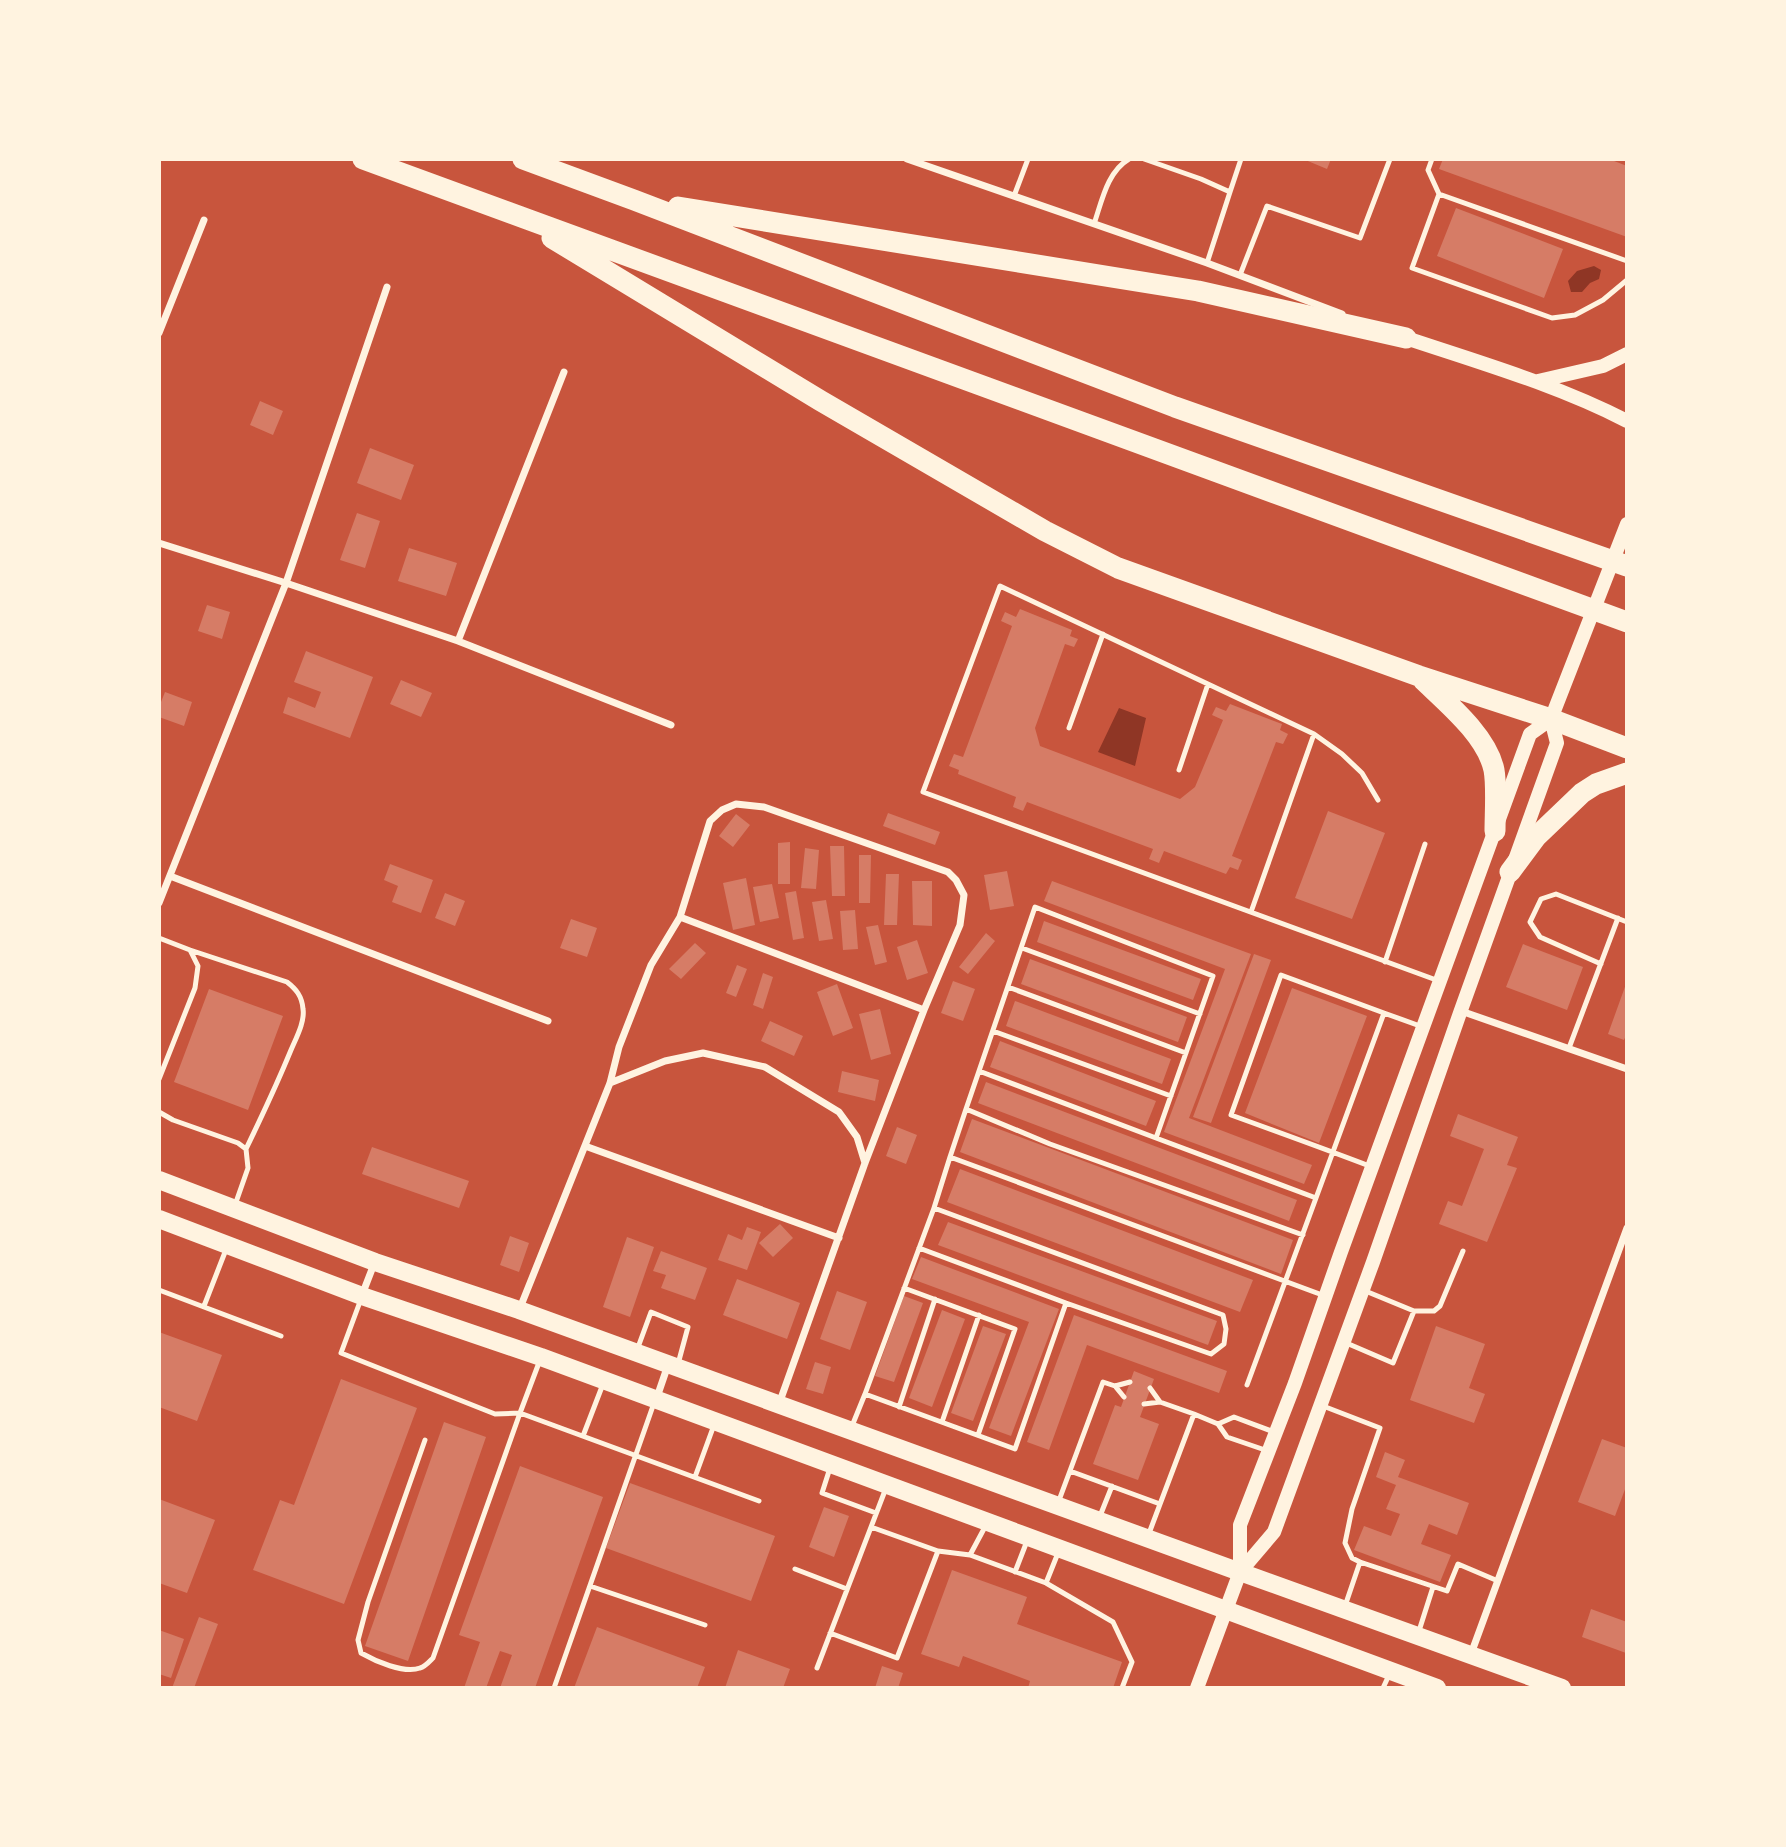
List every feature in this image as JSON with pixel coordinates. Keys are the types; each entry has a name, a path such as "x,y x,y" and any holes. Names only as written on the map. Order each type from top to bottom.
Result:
{"highway":[{"path":"363,159 1627,622"},
{"path":"523,159 1175,407 1627,566"},
{"path":"634,200 1198,291 1406,338"},
{"path":"512,214 821,401 1079,550 1118,568 1627,748"},
{"path":"1419,676 1450,705 1486,750 1494,770 1495,831"},
{"path":"1510,872 1536,837 1582,793 1596,784 1627,773"}],"main road":[{"path":"1406,338 1538,382 1627,421"},
{"path":"1538,382 1603,366 1627,355"},
{"path":"1240,1572 1238,1528 1295,1383 1530,734 1551,719 1627,524"},
{"path":"1197,1688 1240,1572 1274,1532 1363,1290 1557,743 1551,719"},
{"path":"159,1180 375,1262 519,1310 1563,1688"},
{"path":"159,1219 362,1296 541,1357 1437,1688"}],"street":[{"path":"907,159 1207,263 1406,338"},
{"path":"159,334 204,220"},
{"path":"159,903 286,583 387,287"},
{"path":"458,641 564,372"},
{"path":"159,543 458,641 671,725"},
{"path":"519,1310 610,1083 619,1047 651,965 680,917 710,821 722,810 736,804 764,807 948,872 964,895 960,925 865,1163 779,1405"},
{"path":"170,876 548,1021"},
{"path":"680,917 924,1010"},
{"path":"1461,1010 1627,1069"},
{"path":"610,1083 665,1061 703,1053 765,1067 839,1112 857,1137 865,1163"},
{"path":"585,1146 839,1238"},
{"path":"1470,1655 1627,1228"},
{"path":"362,1296 375,1262"},
{"path":"656,1400 673,1366"}],"lane":[{"path":"1014,196 1028,159"},
{"path":"1094,224 1107,186 1120,164 1129,159"},
{"path":"1144,159 1201,178 1230,192"},
{"path":"1207,263 1241,159"},
{"path":"1240,275 1267,206 1360,238 1390,159"},
{"path":"1432,159 1428,170 1439,194 1412,268 1552,318 1575,315 1603,300 1627,280"},
{"path":"1439,194 1627,261"},
{"path":"1378,800 1362,773 1342,754 1314,734 1000,586 923,792 1439,981"},
{"path":"1069,728 1103,634"},
{"path":"1179,770 1208,684"},
{"path":"1251,912 1314,734"},
{"path":"1385,962 1425,844"},
{"path":"1601,964 1540,937 1530,922 1541,899 1556,894 1627,922"},
{"path":"850,1431 934,1208 1035,907 1213,976 1156,1138"},
{"path":"1569,1048 1618,918"},
{"path":"159,938 287,982 301,997 304,1011 298,1033 246,1149 248,1168 234,1208"},
{"path":"1021,948 1200,1014"},
{"path":"159,1079 194,988 198,966 190,950"},
{"path":"1372,1167 1231,1115 1281,975 1423,1027"},
{"path":"1008,987 1186,1053"},
{"path":"1247,1385 1384,1013"},
{"path":"993,1031 1171,1096"},
{"path":"979,1071 1315,1198"},
{"path":"966,1109 1050,1144 1303,1235"},
{"path":"159,1112 173,1120 239,1143 246,1149"},
{"path":"950,1157 1325,1296"},
{"path":"919,1248 1066,1303 1212,1353 1224,1344 1226,1329 1223,1315 934,1208"},
{"path":"204,1306 228,1245"},
{"path":"1363,1290 1414,1311 1434,1311 1440,1306 1463,1251"},
{"path":"904,1288 1015,1329 978,1435"},
{"path":"159,1290 281,1336"},
{"path":"362,1296 341,1353 495,1414 520,1413 759,1501"},
{"path":"900,1407 935,1299"},
{"path":"865,1394 1015,1448 1066,1303"},
{"path":"636,1353 651,1311 688,1326 673,1366"},
{"path":"1344,1342 1393,1363 1414,1311"},
{"path":"942,1422 979,1315"},
{"path":"425,1440 368,1602 358,1640 361,1653 374,1661 405,1669 421,1668 433,1658 541,1357"},
{"path":"583,1436 604,1381"},
{"path":"1115,1386 1130,1381"},
{"path":"1057,1506 1103,1382 1115,1386 1124,1397"},
{"path":"1150,1388 1160,1402"},
{"path":"554,1688 656,1400"},
{"path":"1144,1404 1160,1402 1194,1414 1218,1424 1227,1437 1268,1451"},
{"path":"1320,1404 1380,1428 1352,1509 1345,1543 1352,1558 1447,1591 1458,1564 1498,1581"},
{"path":"1147,1539 1194,1414"},
{"path":"1218,1424 1234,1417 1276,1433"},
{"path":"695,1477 715,1422"},
{"path":"831,1465 822,1493 876,1513"},
{"path":"1070,1471 1160,1504"},
{"path":"817,1668 887,1485"},
{"path":"1098,1521 1112,1486"},
{"path":"970,1555 987,1523"},
{"path":"871,1527 938,1551 970,1555 1046,1584 1113,1622 1132,1662 1122,1688"},
{"path":"1015,1572 1028,1538"},
{"path":"1046,1584 1060,1549"},
{"path":"830,1633 897,1658 938,1551"},
{"path":"1344,1610 1360,1562"},
{"path":"794,1569 847,1589"},
{"path":"590,1586 705,1625"},
{"path":"1417,1636 1433,1587"},
{"path":"1383,1688 1391,1671"}],"shaded area":[{"path":"1594,266 1601,270 1599,279 1590,283 1582,292 1571,292 1568,281 1577,271"},
{"path":"1119,708 1146,718 1135,766 1098,752"}],"building":[{"path":"1303,159 1331,159 1327,169"},
{"path":"1443,159 1609,159 1627,166 1627,237 1439,169"},
{"path":"1456,208 1563,249 1544,298 1437,256"},
{"path":"260,401 283,411 273,435 250,425"},
{"path":"370,448 414,465 401,500 357,483"},
{"path":"357,513 380,521 365,568 340,560"},
{"path":"409,548 457,563 446,596 398,581"},
{"path":"207,605 230,612 222,639 198,631"},
{"path":"1020,609 1072,630 1070,636 1078,639 1074,647 1065,644 1035,728 1040,746 1180,799 1195,787 1223,720 1212,715 1216,707 1226,711 1230,704 1282,724 1280,730 1288,734 1283,744 1276,742 1232,856 1242,860 1238,870 1230,867 1226,874 1164,851 1159,863 1149,859 1153,849 1027,802 1023,811 1013,807 1016,797 958,774 959,770 949,766 954,754 963,757 1012,626 1001,621 1005,612 1016,617"},
{"path":"306,651 373,677 350,738 283,713 288,697 315,708 321,692 294,682"},
{"path":"401,680 432,693 421,717 390,704"},
{"path":"165,692 192,702 184,726 159,717 159,707"},
{"path":"1328,811 1385,833 1352,919 1295,898"},
{"path":"888,813 940,832 935,845 883,826"},
{"path":"736,814 750,825 733,847 719,836"},
{"path":"790,842 790,884 778,884 778,843"},
{"path":"830,846 844,846 845,896 832,896"},
{"path":"805,848 819,850 816,889 801,888"},
{"path":"859,855 871,855 870,903 859,903"},
{"path":"390,864 433,880 421,913 392,902 398,886 384,880"},
{"path":"1007,871 1014,906 990,910 984,875"},
{"path":"886,874 899,874 897,925 884,925"},
{"path":"746,878 755,925 733,930 723,883"},
{"path":"912,881 932,881 932,926 913,925"},
{"path":"1052,881 1251,954 1189,1118 1312,1165 1304,1184 1164,1132 1225,969 1044,901"},
{"path":"772,884 779,918 760,922 753,887"},
{"path":"796,891 804,938 793,940 785,893"},
{"path":"445,893 465,901 455,926 435,918"},
{"path":"826,900 833,939 819,941 812,902"},
{"path":"855,910 858,949 843,950 840,911"},
{"path":"571,919 597,928 587,957 560,948"},
{"path":"1044,921 1201,979 1193,1000 1037,942"},
{"path":"878,925 887,962 875,965 866,927"},
{"path":"986,933 995,941 968,974 959,967"},
{"path":"917,940 928,973 907,980 897,947"},
{"path":"695,943 706,953 681,979 669,969"},
{"path":"1523,944 1583,967 1567,1010 1506,987"},
{"path":"1254,954 1271,960 1211,1123 1193,1117"},
{"path":"1030,959 1187,1017 1178,1042 1021,984"},
{"path":"737,965 747,969 736,997 726,993"},
{"path":"763,973 773,977 763,1009 753,1005"},
{"path":"953,981 975,989 963,1021 941,1013"},
{"path":"837,984 853,1028 833,1036 817,992"},
{"path":"1626,984 1627,1033 1624,1040 1608,1034"},
{"path":"1292,988 1367,1016 1319,1143 1245,1113"},
{"path":"209,989 283,1016 248,1110 174,1082"},
{"path":"1015,1001 1171,1059 1162,1084 1006,1026"},
{"path":"880,1009 891,1054 871,1060 859,1014"},
{"path":"770,1021 803,1036 794,1056 761,1041"},
{"path":"1000,1041 1156,1101 1146,1126 990,1067"},
{"path":"842,1071 879,1080 875,1101 838,1092"},
{"path":"986,1082 1297,1200 1289,1221 978,1103"},
{"path":"1458,1114 1518,1137 1507,1165 1517,1168 1487,1242 1439,1224 1448,1201 1462,1206 1484,1149 1450,1136"},
{"path":"972,1119 1293,1240 1281,1274 960,1152"},
{"path":"897,1127 917,1135 906,1164 886,1156"},
{"path":"372,1147 469,1181 459,1208 362,1174"},
{"path":"960,1169 1253,1280 1240,1312 947,1202"},
{"path":"948,1222 1217,1321 1208,1345 938,1245"},
{"path":"780,1224 793,1238 773,1257 759,1243"},
{"path":"747,1227 761,1232 747,1270 718,1260 728,1234 742,1240"},
{"path":"510,1236 529,1243 519,1272 500,1265"},
{"path":"627,1237 654,1247 630,1317 603,1307"},
{"path":"661,1251 707,1268 695,1300 661,1288 666,1275 653,1271"},
{"path":"921,1257 1059,1309 1011,1436 989,1428 1029,1322 912,1279"},
{"path":"737,1279 800,1303 787,1339 723,1315"},
{"path":"837,1291 867,1302 850,1350 820,1339"},
{"path":"904,1296 923,1303 894,1382 875,1376"},
{"path":"942,1310 965,1319 932,1407 909,1398"},
{"path":"1074,1315 1227,1371 1219,1393 1087,1345 1049,1450 1027,1442"},
{"path":"983,1326 1006,1334 973,1421 951,1413"},
{"path":"1436,1326 1485,1344 1469,1388 1485,1394 1474,1423 1410,1400"},
{"path":"159,1332 222,1355 197,1421 159,1407"},
{"path":"815,1362 831,1367 823,1394 806,1389"},
{"path":"1134,1371 1154,1379 1140,1417 1159,1424 1138,1480 1093,1464 1115,1405 1121,1407"},
{"path":"341,1379 417,1408 344,1604 253,1570 280,1500 294,1505"},
{"path":"444,1422 486,1437 408,1661 365,1646"},
{"path":"1602,1439 1627,1448 1627,1484 1615,1516 1578,1502"},
{"path":"1385,1452 1405,1460 1398,1477 1469,1503 1457,1535 1429,1524 1421,1544 1451,1555 1440,1582 1354,1550 1364,1526 1391,1536 1400,1514 1386,1509 1396,1485 1376,1477"},
{"path":"520,1466 603,1497 535,1688 500,1688 512,1655 500,1651 486,1688 464,1688 480,1642 459,1635"},
{"path":"630,1483 775,1536 751,1601 606,1548"},
{"path":"159,1499 215,1520 187,1593 159,1583"},
{"path":"824,1507 849,1516 834,1557 809,1547"},
{"path":"952,1570 1027,1597 1017,1624 1122,1662 1113,1688 1028,1688 1030,1681 963,1656 959,1667 921,1654"},
{"path":"1591,1609 1627,1622 1626,1653 1582,1637"},
{"path":"199,1617 218,1624 194,1688 172,1688"},
{"path":"597,1627 705,1667 697,1688 574,1688"},
{"path":"159,1630 184,1639 171,1678 159,1674"},
{"path":"738,1650 790,1669 783,1688 725,1688"},
{"path":"882,1666 903,1673 898,1688 875,1688"}]}
